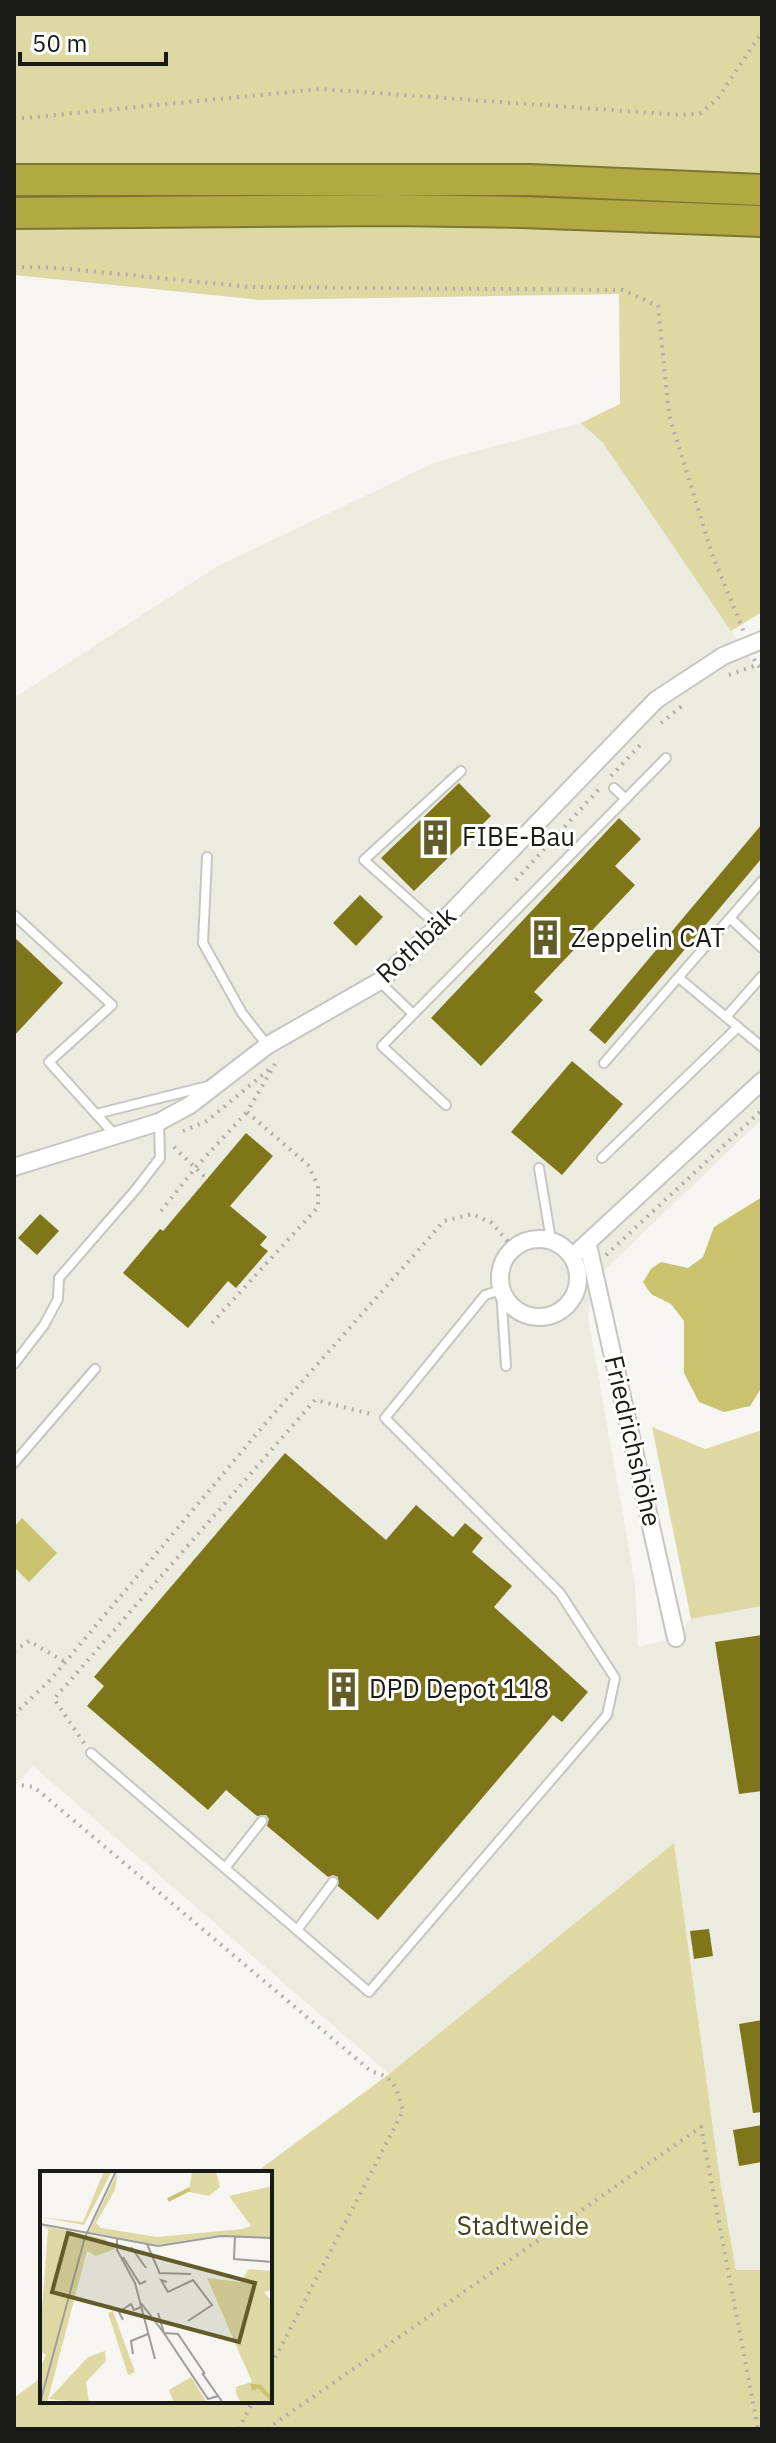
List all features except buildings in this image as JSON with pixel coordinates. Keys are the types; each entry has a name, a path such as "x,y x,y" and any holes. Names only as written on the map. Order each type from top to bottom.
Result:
{"highway":[{"path":"14,180 530,180 762,190"},
{"path":"14,213 392,210 762,221"}],"street":[{"name":"Rothbäk","path":"14,1167 116,1136 160,1128 268,1045 380,981 438,926 656,700 723,656 762,640"},
{"path":"573,1256 762,1081"},
{"path":"531,1239 551,1240 573,1256 580,1278 577,1289 573,1300 556,1315 534,1318 513,1309 501,1290 501,1267 513,1248 531,1239"},
{"name":"Friedrichshöhe","path":"588,1245 676,1638"}],"lane":[{"path":"446,1105 382,1046 666,758"},
{"path":"438,926 364,860 461,771"},
{"path":"614,788 626,799"},
{"path":"207,857 203,943 242,1013 268,1045"},
{"path":"604,1063 762,881"},
{"path":"14,915 112,1005 49,1062 116,1136"},
{"path":"730,918 762,948"},
{"path":"726,1017 762,976"},
{"path":"679,978 762,1047"},
{"path":"380,981 413,1014"},
{"path":"602,1158 738,1027"},
{"path":"96,1114 221,1083"},
{"path":"14,1364 44,1325 58,1299 59,1278 160,1158 160,1128"},
{"path":"539,1168 551,1240"},
{"path":"91,1753 369,1992 607,1715 615,1678 560,1593 385,1418 485,1295 501,1290 506,1366"},
{"path":"14,1463 95,1369"},
{"path":"225,1868 262,1821"},
{"path":"297,1930 333,1882"}],"path":[{"path":"14,119 321,89 680,115 701,113 718,98 762,32"},
{"path":"14,267 59,268 250,287 623,290 658,306 669,415 712,554 743,630"},
{"path":"717,679 757,665 762,669"},
{"path":"516,880 662,722 684,705"},
{"path":"161,1211 196,1167 247,1112 275,1064"},
{"path":"594,1267 762,1110"},
{"path":"212,1323 318,1207 318,1186 308,1165 247,1112"},
{"path":"160,1128 207,1179"},
{"path":"14,1715 65,1662 270,1418 444,1221 472,1214 492,1223 513,1248"},
{"path":"91,1753 54,1699 315,1400 385,1418"},
{"path":"14,1651 29,1641 65,1662"},
{"path":"14,1784 34,1787 372,2072 385,2074 395,2086 403,2111 272,2364"},
{"path":"267,2429 701,2127 758,2429"},
{"path":"239,2429 252,2403"}],"shaded area":[{"path":"581,423 603,443 762,676 762,1119 591,1283 588,1317 635,1583 638,1647 676,1638 691,1619 762,1606 762,2270 736,2271 720,2180 674,1844 389,2074 33,1766 14,1787 14,698 216,567 436,462"},
{"path":"762,1197 762,1387 750,1406 724,1412 699,1402 684,1373 684,1321 671,1304 651,1294 643,1282 651,1269 661,1262 688,1268 703,1257 714,1227"},
{"path":"22,1518 57,1553 29,1582 14,1567 14,1527"}],"green space":[{"path":"14,14 762,14 762,612 731,631 603,443 581,423 620,404 619,294 260,300 14,275"},
{"path":"652,1427 705,1449 762,1430 762,1606 691,1619"},
{"name":"Stadtweide","path":"674,1843 720,2180 736,2270 762,2270 762,2429 14,2429 14,2398 40,2378 40,2403 272,2403 272,2171 258,2171 389,2074"}],"place":[{"name":"FIBE-Bau","path":"436,837"},
{"name":"Zeppelin CAT","path":"545,938"},
{"name":"DPD Depot 118","path":"343,1689"}]}
